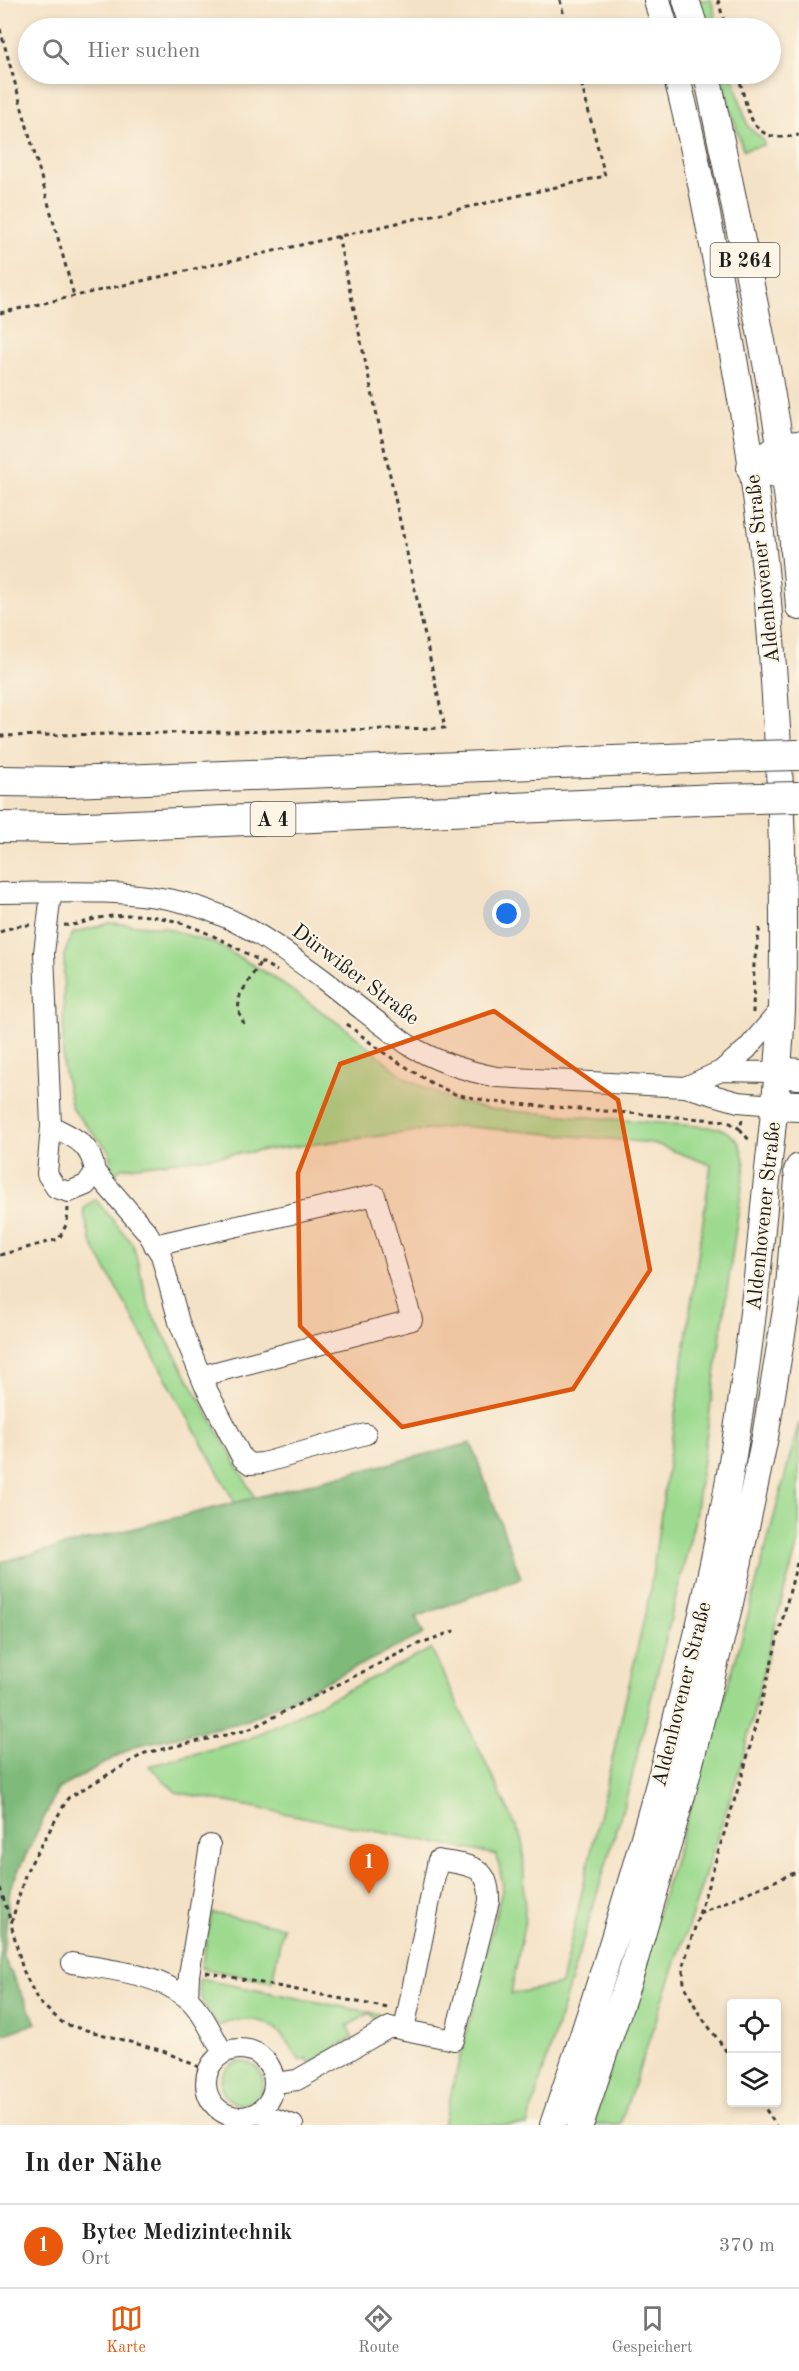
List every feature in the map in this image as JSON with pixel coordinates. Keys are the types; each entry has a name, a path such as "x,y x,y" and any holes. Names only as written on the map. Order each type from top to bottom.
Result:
{"highway":[{"path":"752,468 791,460"},
{"name":"A 4","path":"0,781 69,782 799,755"},
{"name":"A 4","path":"0,827 65,828 799,797"}],"main road":[{"path":"657,0 662,18"},
{"path":"686,0 692,18"},
{"name":"Aldenhovener Straße","path":"553,2125 607,1962 657,1792 706,1599 743,1386 787,1106 788,1073 782,1008 780,773 767,586 745,417 695,149 679,84"},
{"name":"Aldenhovener Straße","path":"709,84 769,373 791,460 799,607"},
{"name":"Aldenhovener Straße","path":"580,2125 632,1970 681,1799 730,1603 765,1437 788,1298 799,1170"}],"street":[{"name":"Dürwißer Straße","path":"0,892 136,894 202,907 236,921 273,942 407,1044 426,1055 476,1073 497,1077 685,1087 738,1102 787,1106"},
{"path":"51,893 44,953 51,1126 47,1174 56,1188 69,1192 86,1185 95,1172"},
{"name":"Dürwißer Straße","path":"685,1087 722,1071 752,1045 782,1008"},
{"name":"Dürwißer Straße","path":"722,1071 788,1073"},
{"path":"51,1126 76,1139 93,1156 95,1172 147,1232 160,1255 178,1322 201,1376 242,1458 250,1464 263,1462 366,1434"},
{"path":"154,1245 375,1195 411,1320 201,1376"},
{"path":"188,1999 190,1968 210,1845"},
{"path":"275,2083 297,2080 390,2027 405,2021 454,2040 489,1901 489,1887 485,1876 477,1868 438,1860 405,2021"},
{"path":"72,1963 151,1978 188,1999 208,2025 223,2053"},
{"path":"234,2049 258,2054 267,2061 273,2072 275,2083 273,2095 267,2105 250,2117 229,2121 212,2104 207,2094 208,2071 223,2053 234,2049"},
{"path":"258,2113 293,2125"}],"path":[{"path":"560,0 564,18"},
{"path":"718,0 723,18"},
{"path":"0,29 74,296"},
{"path":"0,313 605,176 582,84"},
{"path":"741,84 751,119 762,134 783,139 799,135"},
{"path":"0,736 445,728 338,236"},
{"path":"0,932 16,926 75,926 96,918 130,915 163,919 192,927 261,960 273,969"},
{"path":"244,1024 238,1010 240,995 261,960"},
{"path":"0,1255 59,1239 67,1223 69,1192"},
{"path":"727,2053 698,2012 684,1984 683,1966 746,1766 799,1555"},
{"path":"11,1924 26,1872 68,1798 145,1753 248,1730 417,1644 457,1630"},
{"path":"699,1913 799,1871"},
{"path":"0,1888 22,1970 38,2001 64,2024 163,2051 208,2071"},
{"path":"190,1968 405,2021"},
{"path":"764,2107 776,2125"}],"highlighted area":[{"path":"494,1011 618,1100 650,1270 573,1389 402,1427 300,1326 298,1173 340,1064"}],"green space":[{"path":"698,0 711,0 716,18 703,18"},
{"path":"723,84 735,84 748,127 763,140 764,145 743,150"},
{"path":"110,923 163,927 218,945 268,974 348,1030 407,1079 451,1100 488,1109 720,1128 732,1135 741,1147 745,1165 694,1523 630,1785 527,2125 443,2125 503,1886 497,1855 176,1792 149,1766 246,1740 431,1649 523,1841 525,1920 511,1994 561,1984 649,1597 711,1165 653,1143 460,1126 121,1168 113,1176 109,1151 72,1109 63,1067 64,955 73,933"},
{"path":"95,1199 133,1244 150,1310 255,1498 235,1503 91,1242 83,1210"},
{"path":"799,1423 799,1540 777,1617 741,1764 620,2125 593,2125 740,1645"},
{"path":"471,1443 521,1578 416,1617 424,1634 243,1722 135,1746 58,1789 10,1888 3,1956 36,2023 0,2036 0,1562"},
{"path":"212,1913 283,1927 272,1982 201,1968"},
{"path":"199,1979 390,2016 378,2023 370,2013 347,2026 353,2038 310,2063 306,2058 300,2061 280,2033 266,2023 246,2020 219,2026 201,1998"},
{"path":"242,2062 256,2069 263,2083 256,2097 242,2104 228,2097 221,2083 228,2069"}],"place":[{"name":"Bytec Medizintechnik","path":"369,1894"}]}
